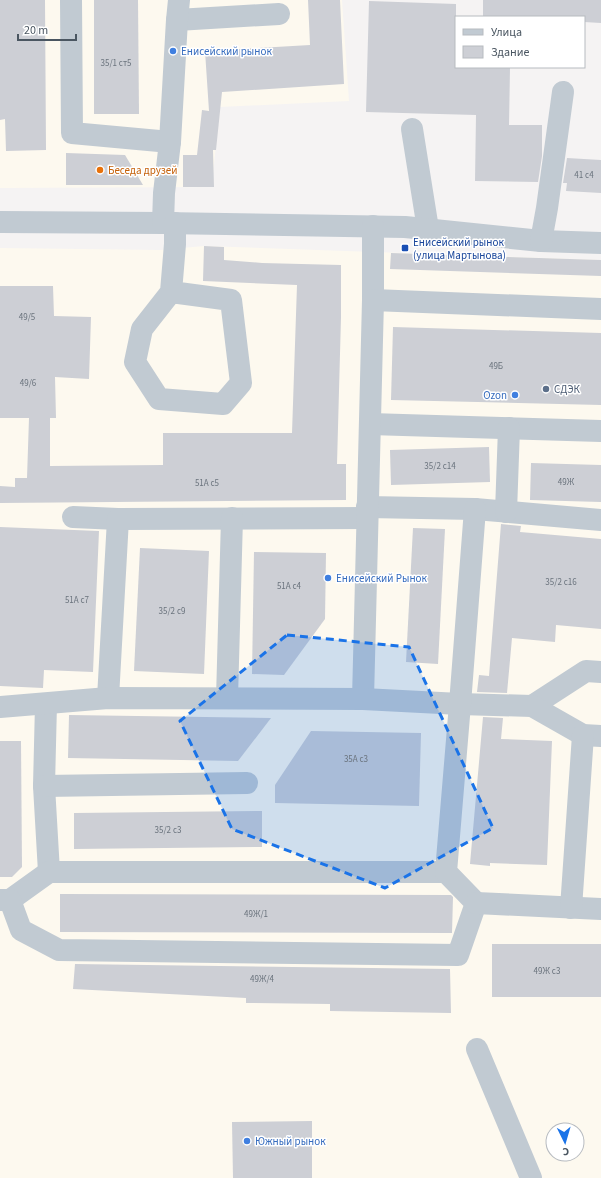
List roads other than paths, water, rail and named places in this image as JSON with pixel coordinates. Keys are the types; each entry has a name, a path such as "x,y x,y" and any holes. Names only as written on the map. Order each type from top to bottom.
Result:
{"street":[{"path":"71,0 72,133 170,142"},
{"path":"171,292 231,300 241,383 223,404 159,400 135,362 142,329 171,292 175,244 169,223 164,193 170,142 178,10 279,14"},
{"path":"541,241 547,208 562,92"},
{"path":"412,129 428,229"},
{"path":"0,222 373,226 428,229 541,241 601,243"},
{"path":"363,699 373,300 373,226"},
{"path":"373,300 601,309"},
{"path":"370,424 601,431"},
{"path":"506,512 509,428"},
{"path":"446,872 475,509"},
{"path":"73,517 118,519 232,518 475,509 601,520"},
{"path":"227,698 232,518"},
{"path":"108,698 118,519"},
{"path":"532,706 586,671 601,672"},
{"path":"0,707 108,698 363,699 532,706 592,735 571,908"},
{"path":"46,704 44,786 49,872"},
{"path":"44,786 247,783"},
{"path":"476,903 458,955 59,950 21,930 5,900 49,872 446,872 476,903 601,909"},
{"path":"477,1049 530,1178"}],"place":[{"name":"Енисейский рынок","path":"173,51"},
{"name":"Беседа друзей","path":"100,170"},
{"name":"Енисейский рынок (улица Мартынова)","path":"405,248"},
{"name":"СДЭК","path":"546,389"},
{"name":"Ozon","path":"515,395"},
{"name":"Енисейский Рынок","path":"328,578"},
{"name":"Южный рынок","path":"247,1141"}]}
